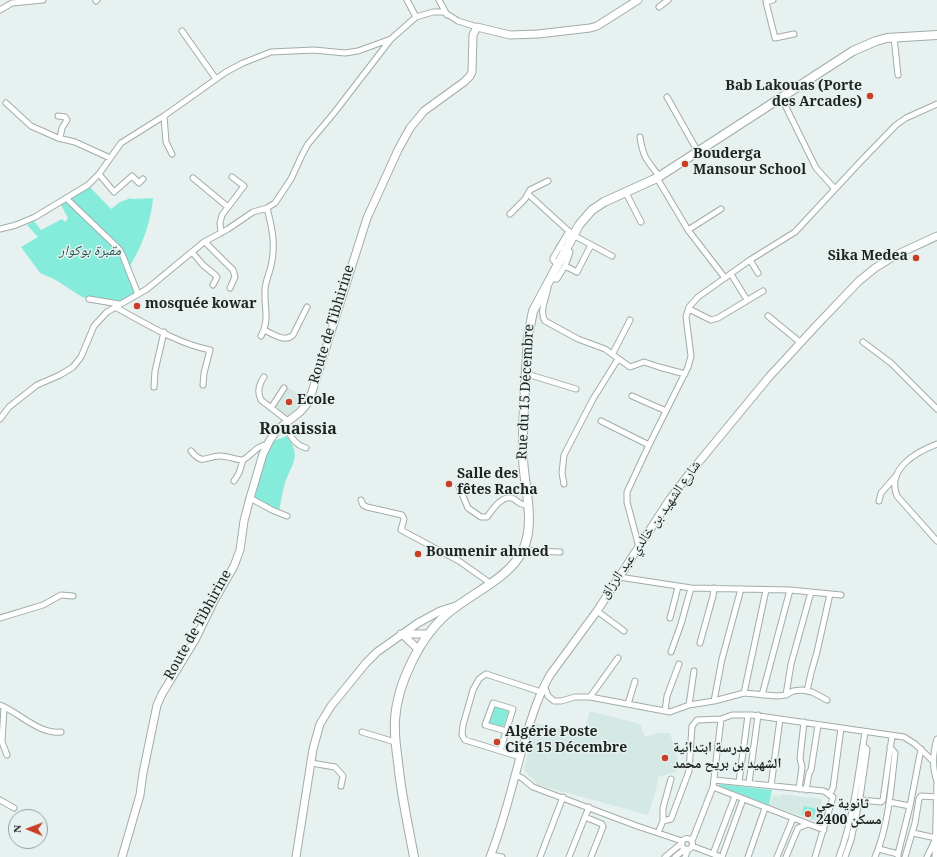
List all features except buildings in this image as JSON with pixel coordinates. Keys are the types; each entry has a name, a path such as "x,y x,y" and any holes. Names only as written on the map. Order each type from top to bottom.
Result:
{"main road":[{"name":"Rue du 15 Décembre","path":"414,857 400,785 395,719 398,700 418,649 428,634 447,614 509,570 523,549 529,524 523,458 526,374 530,322 533,311 550,278 561,265 562,248 571,233 592,210 604,202 658,177 854,51 876,41 894,37 937,35"}],"street":[{"path":"0,10 12,2 43,0"},
{"path":"407,0 416,17"},
{"path":"410,6 412,0"},
{"path":"439,0 447,15"},
{"path":"0,419 9,407 37,385 60,375 73,367 80,357 94,326 107,312 138,294 158,280 205,242 253,212 267,208 275,203 291,179 308,144 391,40 416,17 433,12 444,12 458,22 510,35 538,34 597,26 638,0"},
{"path":"659,7 668,0"},
{"path":"773,0 766,2 775,38 794,34"},
{"name":"Route de Tibhirine","path":"122,857 140,795 157,705 162,694 195,640 214,601 234,566 240,550 244,522 263,454 277,430 300,412 307,404 367,218 398,150 410,128 424,111 470,76 472,72 473,35 477,27"},
{"path":"182,32 216,79"},
{"path":"894,37 898,75"},
{"path":"0,229 16,225 35,217 88,185 99,174 121,143 239,65 271,52 314,50 345,53 358,51 391,40"},
{"path":"667,97 698,152"},
{"path":"781,97 816,168 834,189"},
{"path":"6,103 31,126 60,138 75,142 110,158"},
{"path":"639,547 627,502 627,492 648,445 685,374 691,356 686,317 689,309 698,297 750,260 795,232 896,125 937,104"},
{"path":"58,116 66,117 67,120 62,128 60,138"},
{"path":"164,116 166,142 172,154"},
{"path":"640,137 644,157 658,177 688,230 725,278"},
{"path":"99,174 114,192 132,176 139,183 143,179"},
{"path":"221,233 220,219 244,186 232,177"},
{"path":"193,178 228,207"},
{"path":"510,214 530,190 548,181"},
{"path":"626,193 641,222"},
{"path":"528,194 571,233 612,256"},
{"path":"66,198 118,248 122,254 138,294"},
{"path":"261,336 266,324 265,283 271,266 273,240 273,229 267,208"},
{"path":"688,230 721,209"},
{"name":"شارع الشهيد بن خالدي عبد الرزاق","path":"492,856 534,710 542,689 620,577 670,499 769,378 815,327 855,286 875,268 902,252 937,236"},
{"path":"205,242 233,270 235,277 230,288"},
{"path":"561,265 577,272 591,245"},
{"path":"192,252 203,265 217,277 213,285"},
{"path":"750,260 758,273"},
{"path":"731,274 747,300"},
{"path":"550,278 543,312 543,318 545,321 578,339 605,349 630,367 644,362 685,374"},
{"path":"689,309 711,320 718,318 763,291"},
{"path":"89,300 117,306 175,338 200,348 210,350 204,373 203,385"},
{"path":"264,330 286,340 290,338 307,307"},
{"path":"768,316 801,342"},
{"path":"613,354 630,320"},
{"path":"154,387 155,371 164,332"},
{"path":"863,342 891,363 937,409"},
{"path":"564,484 562,473 564,455 593,399 618,359"},
{"path":"526,374 576,389"},
{"path":"264,377 260,382 259,396 261,400 286,422 294,442 298,446 306,448"},
{"path":"271,408 284,388"},
{"path":"632,396 666,411"},
{"path":"601,421 648,445"},
{"path":"234,481 243,460 256,448 268,444"},
{"path":"879,501 881,493 901,467 919,452 937,444"},
{"path":"191,451 198,459 202,460 220,456 243,460"},
{"path":"895,476 894,489 896,496 937,541"},
{"path":"459,486 468,508 481,518 487,516 492,508 507,498 512,498 519,504 528,506"},
{"path":"250,498 287,516"},
{"path":"361,500 363,505 367,507 402,515 404,519 401,530 459,561 490,583"},
{"path":"523,549 560,552"},
{"path":"620,577 678,587 790,590 841,595"},
{"path":"670,618 678,587"},
{"path":"671,652 691,588"},
{"path":"700,643 714,596 714,588"},
{"path":"714,701 722,659 741,589"},
{"path":"744,693 766,590"},
{"path":"762,695 790,590"},
{"path":"786,695 791,664 811,592"},
{"path":"807,691 810,673 818,652 830,594"},
{"path":"0,618 43,605 61,595 73,596"},
{"path":"296,857 314,743 320,724 331,706 366,663 377,652 413,626 440,611 458,606"},
{"path":"597,611 624,632"},
{"path":"413,626 420,628 428,634"},
{"path":"401,634 428,634"},
{"path":"401,634 418,649"},
{"path":"590,697 618,658"},
{"path":"665,711 667,696 678,664"},
{"path":"689,706 694,671"},
{"path":"520,757 465,740 462,735 463,725 473,690 479,679 486,674 542,689 554,702 576,696 590,697 670,712 744,693 777,696 802,690 812,692 827,700"},
{"path":"628,704 635,681"},
{"path":"500,751 513,709 493,703 485,725 506,731"},
{"path":"7,754 2,742 2,706 15,712 24,720 54,733 61,732"},
{"path":"663,821 671,819 689,771 692,726 697,720 721,719 732,715 748,715 804,722 904,738 915,744 933,761"},
{"path":"739,782 748,715"},
{"path":"749,783 758,716"},
{"path":"685,857 713,787 721,719"},
{"path":"771,786 780,719"},
{"path":"799,789 802,767 800,758 804,722"},
{"path":"806,790 808,773 812,770 818,725"},
{"path":"828,794 833,788 841,728"},
{"path":"362,732 396,742"},
{"path":"839,857 854,804 865,732"},
{"path":"863,746 867,749 860,798 862,800 881,802 883,800 892,736"},
{"path":"935,857 937,781 933,761 937,739"},
{"path":"875,857 879,849 889,802 894,753 890,747"},
{"path":"879,849 898,856 910,806 921,749"},
{"path":"311,763 334,767 343,776 341,786"},
{"path":"801,772 808,773"},
{"path":"515,775 522,778 534,787 682,842 682,846 689,846 721,857 743,799"},
{"path":"658,833 663,821 663,808 671,779"},
{"path":"714,780 824,792 833,797 815,857"},
{"path":"713,787 824,830"},
{"path":"713,854 735,796"},
{"path":"905,857 913,833 919,799 921,796 937,797"},
{"path":"540,857 563,797"},
{"path":"0,800 14,808"},
{"path":"889,802 910,806"},
{"path":"845,857 851,840 858,807 854,804"},
{"path":"570,857 589,807"},
{"path":"748,857 766,808"},
{"path":"585,817 602,824 603,827 591,857"},
{"path":"777,857 792,818"},
{"path":"786,857 798,828 808,824"},
{"path":"913,833 936,838"},
{"path":"665,857 687,838 689,846"},
{"path":"927,857 936,838"},
{"path":"675,857 689,846"},
{"path":"492,856 502,857"}],"shaded area":[{"name":"Ecole","path":"287,387 304,397 292,415 288,418 274,407"},
{"path":"590,711 640,724 651,754 645,737 656,733 670,733 679,764 676,766 678,771 658,777 657,787 648,815 538,785 524,770 535,723 584,733"},
{"name":"ثانوية حي 2400 مسكن","path":"782,794 822,799 820,823 770,805 772,795 781,796"}],"green space":[{"name":"مقبرة بوكوار","path":"89,186 111,209 120,202 131,198 153,198 148,226 137,254 127,271 136,292 116,303 91,300 82,297 54,279 40,273 21,247 38,237 27,225 34,221 41,230 62,219 65,222 68,218 61,205"},
{"path":"287,436 292,443 295,455 293,465 284,486 279,511 256,499 255,497 267,451 273,441"},
{"path":"495,705 509,710 503,728 489,723"},
{"path":"719,784 772,790 769,805 719,786"},
{"path":"804,806 816,809 813,818 802,815"}],"place":[{"name":"Bab Lakouas (Porte des Arcades)","path":"870,96"},
{"name":"Bouderga Mansour School","path":"685,164"},
{"name":"Sika Medea","path":"916,258"},
{"name":"mosquée kowar","path":"137,306"},
{"name":"Ecole","path":"289,402"},
{"name":"Salle des fêtes Racha","path":"449,484"},
{"name":"Boumenir ahmed","path":"418,554"},
{"name":"Algérie Poste Cité 15 Décembre","path":"497,742"},
{"name":"مدرسة ابتدائية الشهيد بن بريح محمد","path":"665,758"},
{"name":"ثانوية حي 2400 مسكن","path":"808,814"}],"district":[{"name":"Rouaissia","path":"298,432"}]}
